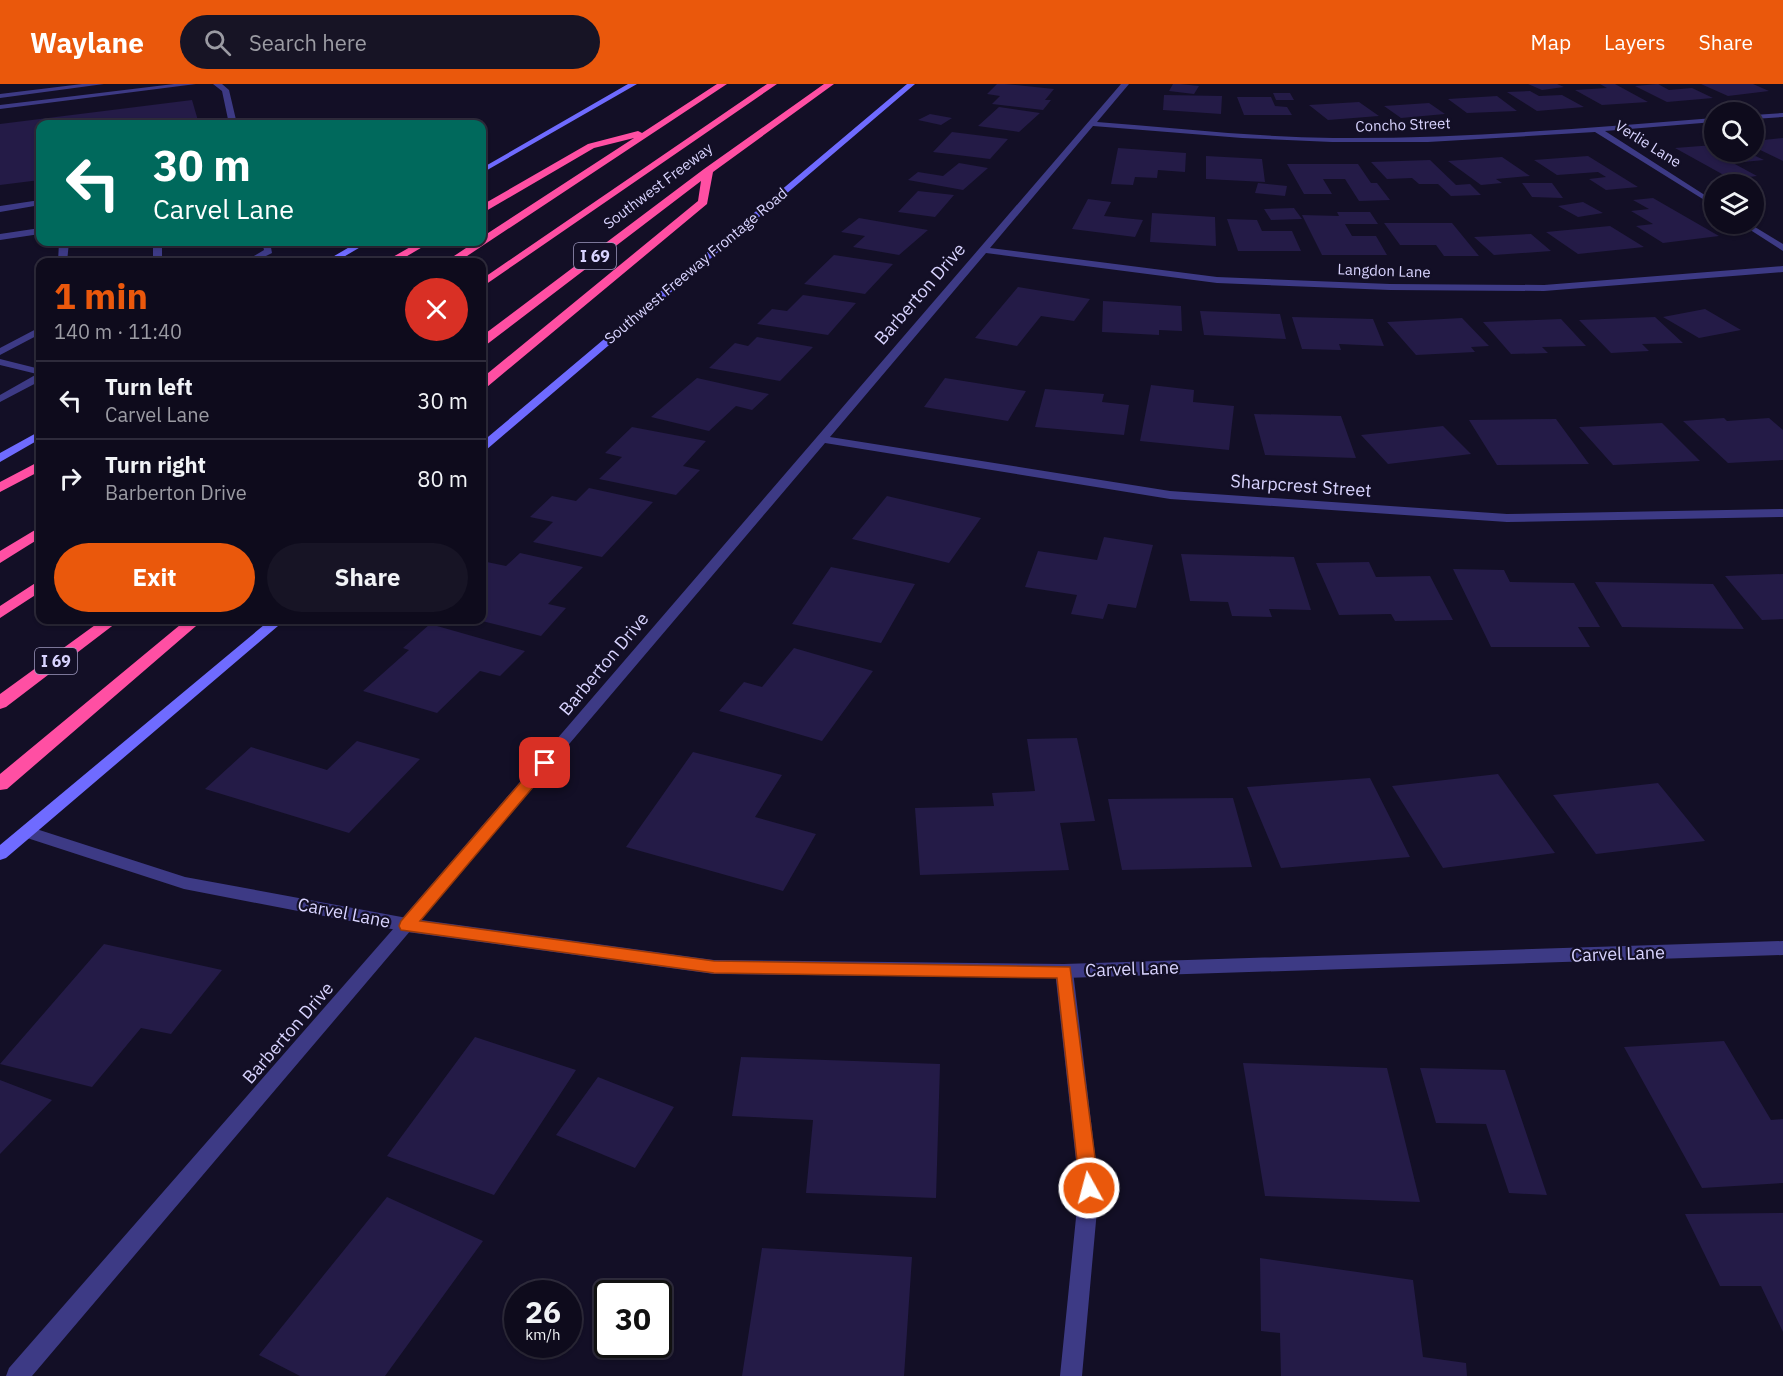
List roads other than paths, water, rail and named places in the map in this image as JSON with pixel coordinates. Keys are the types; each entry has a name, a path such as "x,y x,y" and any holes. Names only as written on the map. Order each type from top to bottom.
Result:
{"highway":[{"path":"486,239 723,84"},
{"path":"486,281 773,84"},
{"name":"Southwest Freeway","path":"486,339 708,171 830,84"},
{"path":"486,207 591,146 654,129"},
{"path":"486,381 703,202 708,171"},
{"path":"397,258 419,246"},
{"path":"457,258 475,246"},
{"path":"0,488 36,467"},
{"path":"0,558 36,535"},
{"path":"0,613 36,588"},
{"name":"I 69","path":"0,703 107,624"},
{"path":"0,784 190,624"}],"main road":[{"path":"486,167 633,84"},
{"name":"Southwest Freeway Frontage Road","path":"486,444 911,84"},
{"path":"336,258 357,246"},
{"path":"0,458 36,436"},
{"path":"0,854 273,624"}],"street":[{"path":"0,96 50,87 100,84"},
{"path":"0,107 192,84"},
{"path":"217,84 225,90 232,120"},
{"name":"Barberton Drive","path":"17,1376 407,926 1125,84"},
{"path":"1764,116 1783,115"},
{"name":"Concho Street","path":"1091,124 1260,138 1334,140 1422,139 1704,121"},
{"name":"Verlie Lane","path":"1596,129 1704,198"},
{"path":"0,209 36,204"},
{"path":"0,237 36,232"},
{"path":"1761,234 1783,248"},
{"path":"256,258 269,251 267,246"},
{"name":"Langdon Lane","path":"985,250 1217,280 1390,287 1544,288 1783,269"},
{"path":"0,352 36,332"},
{"path":"0,362 36,371"},
{"path":"0,399 36,379"},
{"name":"Sharpcrest Street","path":"821,439 1170,495 1507,518 1783,513"},
{"name":"Carvel Lane","path":"27,832 184,883 407,926 714,967 1064,972 1783,948"},
{"path":"1064,972 1089,1188 1071,1376"}]}
